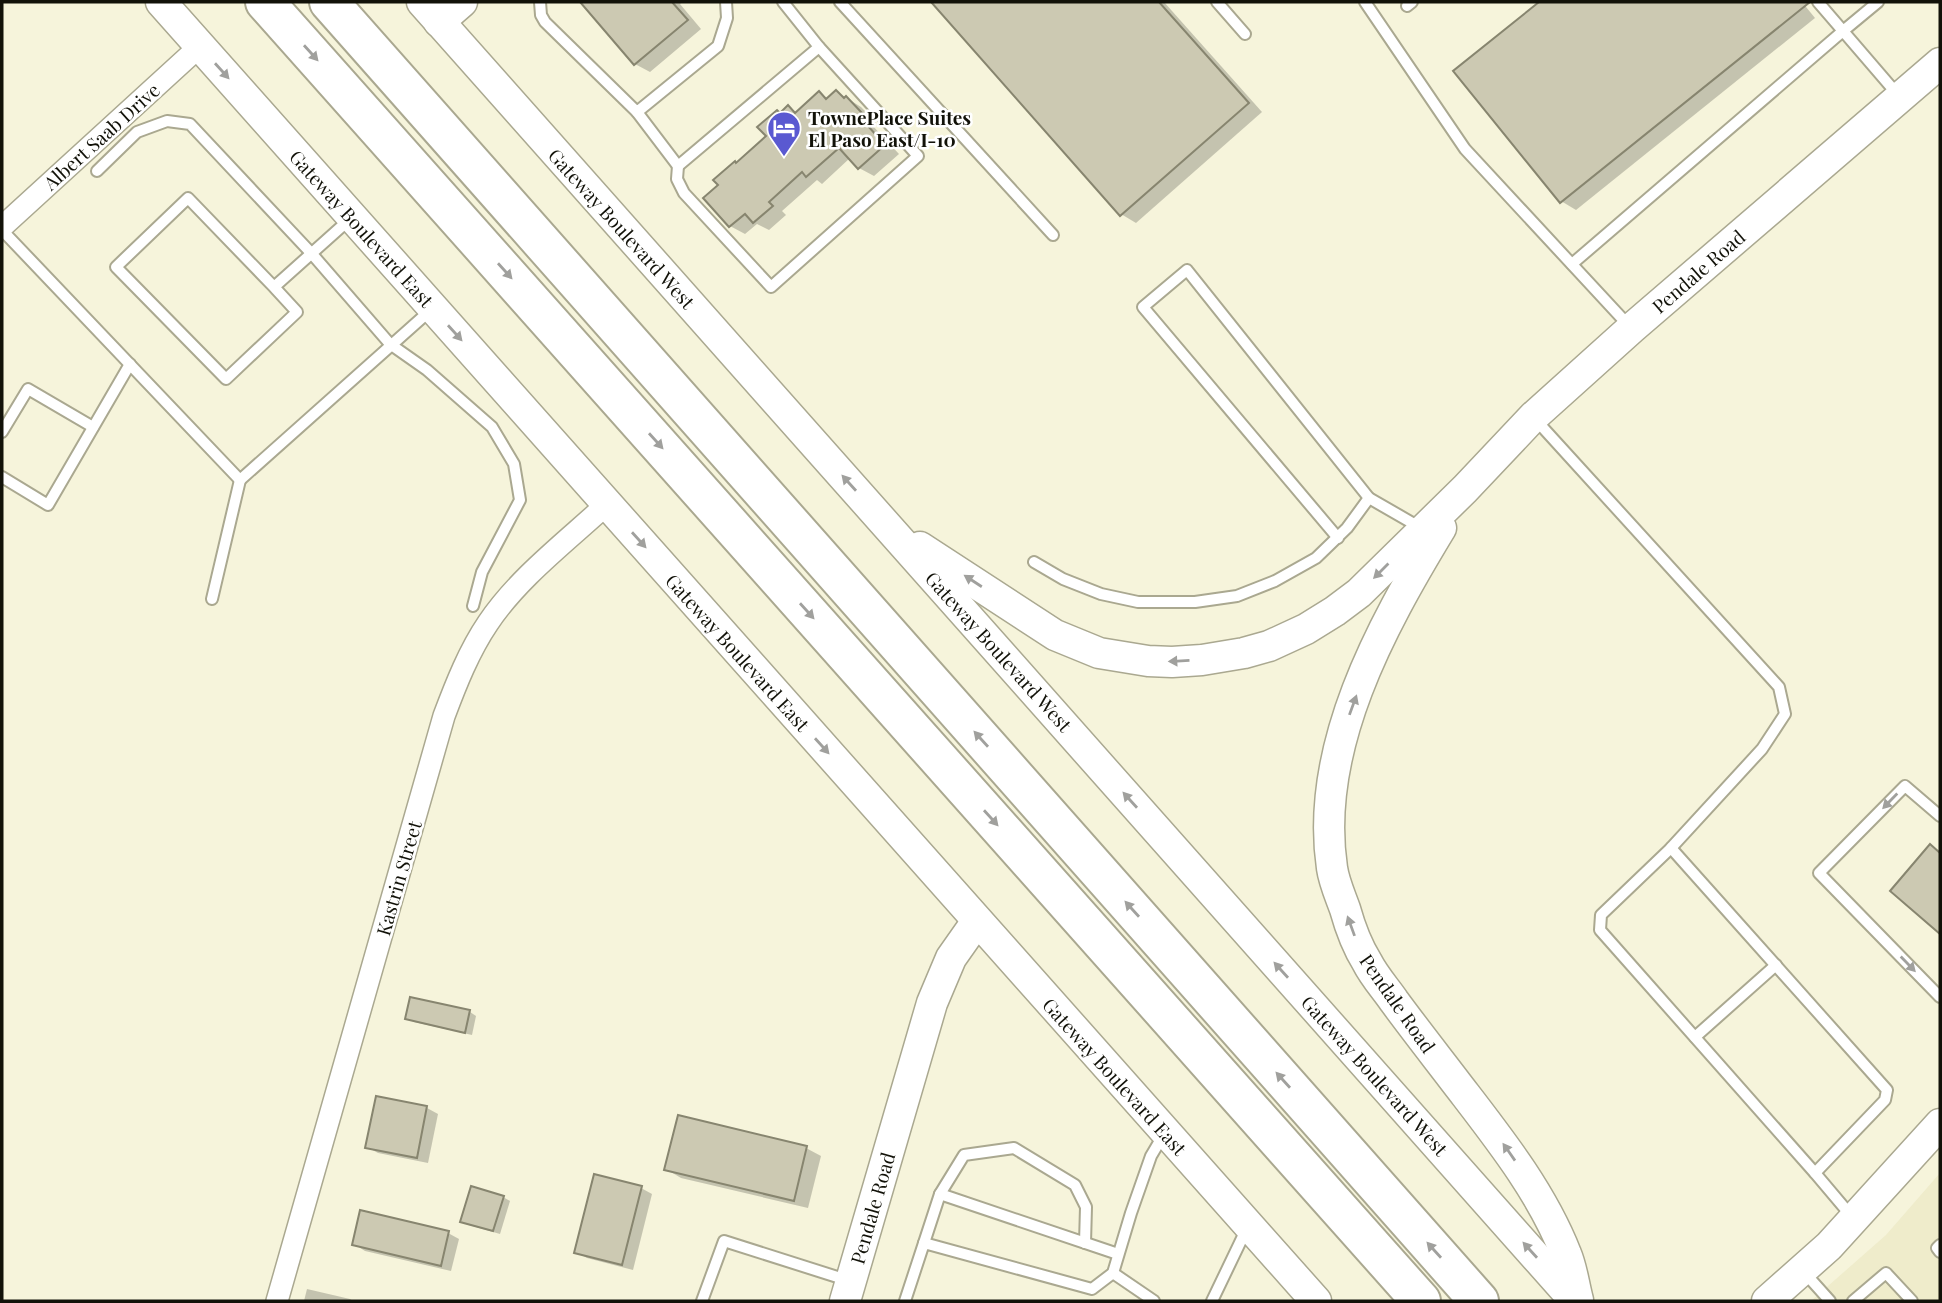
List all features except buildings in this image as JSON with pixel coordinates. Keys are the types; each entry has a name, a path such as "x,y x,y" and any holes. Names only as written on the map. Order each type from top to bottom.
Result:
{"highway":[{"path":"265,2 1421,1301"},
{"path":"329,2 1479,1301"}],"main road":[{"name":"Gateway Boulevard East","path":"161,2 1316,1301"},
{"path":"430,12 462,2"},
{"name":"Gateway Boulevard West","path":"430,12 1577,1301"},
{"name":"Pendale Road","path":"885,523 979,584 1012,609 1055,635 1099,653 1172,662 1244,653 1269,646 1306,629 1359,593 1465,489 1533,417 1632,328 1940,63"},
{"name":"Pendale Road","path":"1465,489 1382,633 1350,710 1332,778 1329,833 1332,870 1352,932 1367,963 1505,1146 1549,1215 1567,1256 1577,1301"},
{"name":"Pendale Road","path":"848,1291 932,1003 951,958 977,921"},
{"path":"1767,1301 1829,1246 1940,1125"}],"street":[{"name":"Albert Saab Drive","path":"2,229 200,46"},
{"name":"Kastrin Street","path":"277,1301 453,692 489,621 521,584 607,504"}],"lane":[{"path":"540,2 541,15 545,22 637,112 678,166 677,179 684,192 771,287 918,156 819,47 783,2"},
{"path":"637,112 718,46 727,18 726,2"},
{"path":"840,2 1053,235"},
{"path":"1217,2 1245,34"},
{"path":"1365,2 1465,149 1632,328"},
{"path":"1818,2 1900,97"},
{"path":"1572,264 1878,2"},
{"path":"678,166 819,47"},
{"path":"97,171 137,132 167,121 190,124 312,254 390,344 428,370 492,427 514,464 520,500 482,572 472,606"},
{"path":"188,198 274,287 297,312 226,379 117,267 188,198"},
{"path":"274,287 352,217"},
{"path":"2,229 240,480"},
{"path":"1338,538 1143,307 1187,270 1369,498 1423,530"},
{"path":"212,599 240,480 433,308"},
{"path":"2,477 48,505 130,365"},
{"path":"2,432 28,389 93,428"},
{"path":"1533,417 1779,687 1785,714 1762,749 1671,848 1601,915 1600,930 1815,1172 1853,1219"},
{"path":"1034,562 1063,579 1101,594 1138,602 1195,603 1237,596 1275,581 1316,558 1347,528 1369,498"},
{"path":"1940,816 1905,786 1819,873 1940,997"},
{"path":"1671,848 1887,1090 1885,1100 1815,1172"},
{"path":"1695,1037 1776,965"},
{"path":"924,1242 1092,1289 1112,1273 1151,1156 1165,1132"},
{"path":"905,1301 940,1194 964,1155 1014,1148 1075,1185 1086,1207 1084,1243"},
{"path":"940,1194 1118,1254"},
{"path":"1212,1301 1249,1226"},
{"path":"702,1301 724,1241 848,1291"},
{"path":"1940,1245 1937,1248 1940,1252"},
{"path":"1802,1270 1830,1301"},
{"path":"1112,1273 1154,1301"},
{"path":"1853,1301 1886,1273 1912,1301"}],"shaded area":[{"path":"1940,1173 1940,1301 1811,1301 1886,1235"}],"place":[{"name":"TownePlace Suites El Paso East/I-10","path":"784,158"}]}
